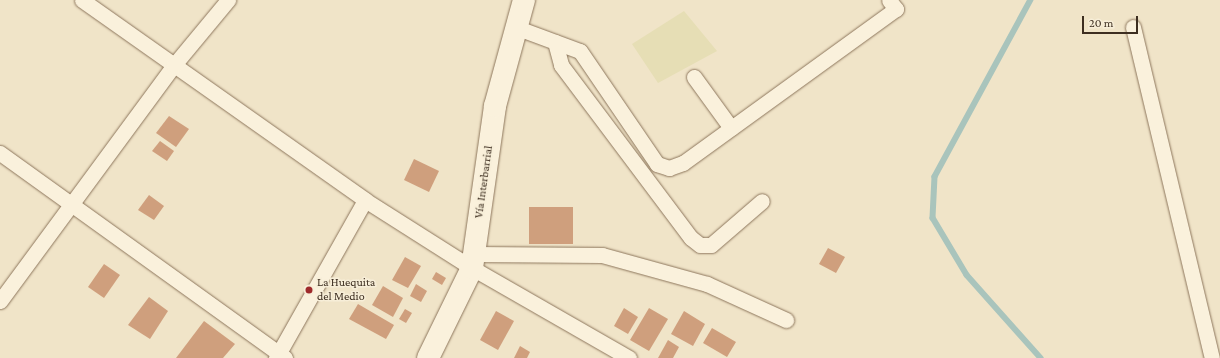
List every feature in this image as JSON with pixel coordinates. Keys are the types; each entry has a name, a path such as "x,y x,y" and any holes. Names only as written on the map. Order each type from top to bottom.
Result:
{"main road":[{"name":"Vía Interbarrial","path":"428,358 473,261 495,106 515,26 524,0"}],"street":[{"path":"82,0 365,200 473,261 629,358"},
{"path":"0,301 174,65 228,0"},
{"path":"515,26 580,52 587,59 657,164 676,167 896,9 889,0"},
{"path":"1133,26 1212,358"},
{"path":"555,42 561,65 691,238 700,245 711,245 762,201"},
{"path":"694,77 731,128"},
{"path":"0,153 280,357 365,200"},
{"path":"473,261 602,255 707,284 786,320"}],"shaded area":[{"path":"684,11 717,51 658,83 632,44"}],"building":[{"path":"169,116 189,129 176,147 156,133"},
{"path":"160,141 174,151 167,161 152,151"},
{"path":"414,159 439,171 429,192 404,180"},
{"path":"149,195 164,206 154,220 138,210"},
{"path":"529,207 573,207 573,244 529,244"},
{"path":"828,248 845,257 836,273 819,264"},
{"path":"405,257 421,266 408,288 392,280"},
{"path":"104,264 120,275 104,298 88,287"},
{"path":"436,272 446,278 442,285 432,279"},
{"path":"416,284 427,291 421,302 410,296"},
{"path":"383,286 403,298 393,317 372,305"},
{"path":"149,297 168,311 150,339 128,325"},
{"path":"358,304 394,325 386,339 349,319"},
{"path":"624,308 638,317 628,334 614,326"},
{"path":"649,308 668,319 649,351 630,340"},
{"path":"405,309 412,313 406,323 399,319"},
{"path":"496,311 514,321 498,350 480,340"},
{"path":"684,311 705,324 693,346 671,334"},
{"path":"204,321 235,344 223,358 176,358"},
{"path":"712,328 736,342 727,357 703,343"},
{"path":"668,340 679,347 673,358 658,358"},
{"path":"520,346 530,352 527,358 514,358"}],"waterway":[{"path":"1031,0 935,177 933,218 967,275 1041,358"}],"place":[{"name":"La Huequita del Medio","path":"309,290"}]}
